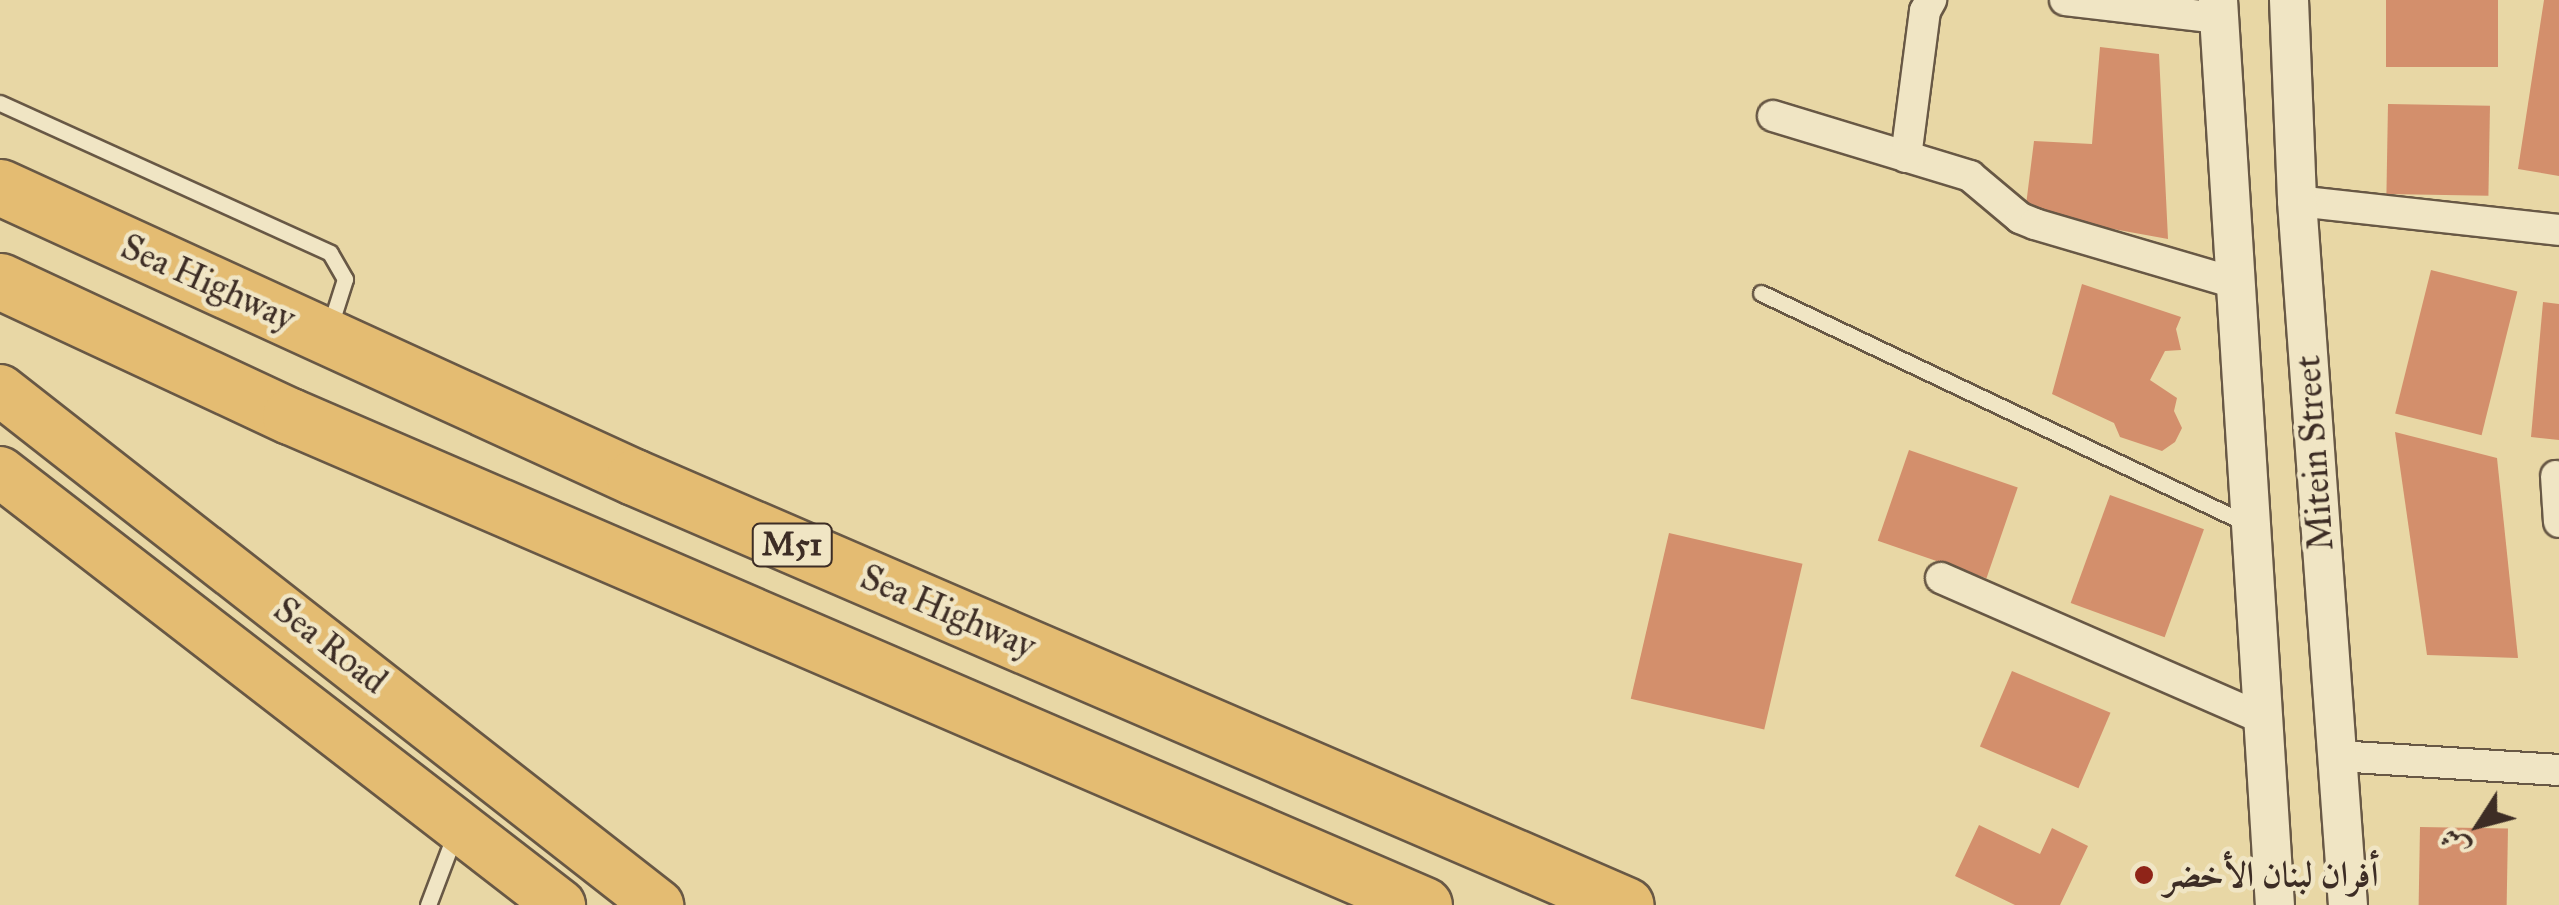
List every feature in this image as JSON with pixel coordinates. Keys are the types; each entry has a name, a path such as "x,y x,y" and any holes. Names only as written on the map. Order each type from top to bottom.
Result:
{"highway":[{"name":"Sea Highway","path":"0,187 634,477 1608,897"},
{"name":"M51","path":"0,282 290,416 1424,905"},
{"name":"Sea Road","path":"0,390 658,905"},
{"name":"Sea Road","path":"0,472 560,905"}],"street":[{"path":"1906,157 1925,11 1931,0"},
{"path":"2065,0 2219,9"},
{"name":"Mitein Street","path":"2289,0 2298,201 2348,905"},
{"name":"Mitein Street","path":"2219,9 2275,905"},
{"path":"1774,116 1970,176 2020,218 2236,283"},
{"path":"2298,201 2559,230"},
{"path":"2556,476 2559,522"},
{"path":"1941,578 2264,719"},
{"path":"2336,756 2559,770"}],"lane":[{"path":"0,103 330,253 346,279 326,337"},
{"path":"1760,293 2251,526"},
{"path":"428,905 458,823"}],"building":[{"path":"2386,0 2498,0 2498,67 2386,67"},
{"path":"2544,0 2559,0 2559,176 2518,169"},
{"path":"2100,47 2159,54 2168,239 2025,213 2034,141 2092,144"},
{"path":"2388,104 2490,106 2488,196 2386,194"},
{"path":"2431,270 2517,292 2482,435 2395,414"},
{"path":"2082,284 2181,317 2176,329 2181,350 2165,351 2150,380 2177,398 2174,411 2182,428 2175,442 2162,451 2120,437 2114,423 2052,394"},
{"path":"2543,302 2559,304 2559,440 2531,437"},
{"path":"2395,432 2497,458 2518,658 2427,655"},
{"path":"1909,450 2018,487 1986,578 1878,541"},
{"path":"2110,495 2204,529 2165,637 2071,603"},
{"path":"1669,533 1802,564 1764,729 1631,699"},
{"path":"2012,671 2110,713 2078,788 1980,746"},
{"path":"1979,825 2040,854 2052,828 2088,846 2060,905 2015,905 1955,876"},
{"path":"2420,827 2508,829 2507,905 2419,905"}],"place":[{"name":"أفران لبنان الأخضر","path":"2144,875"}]}
